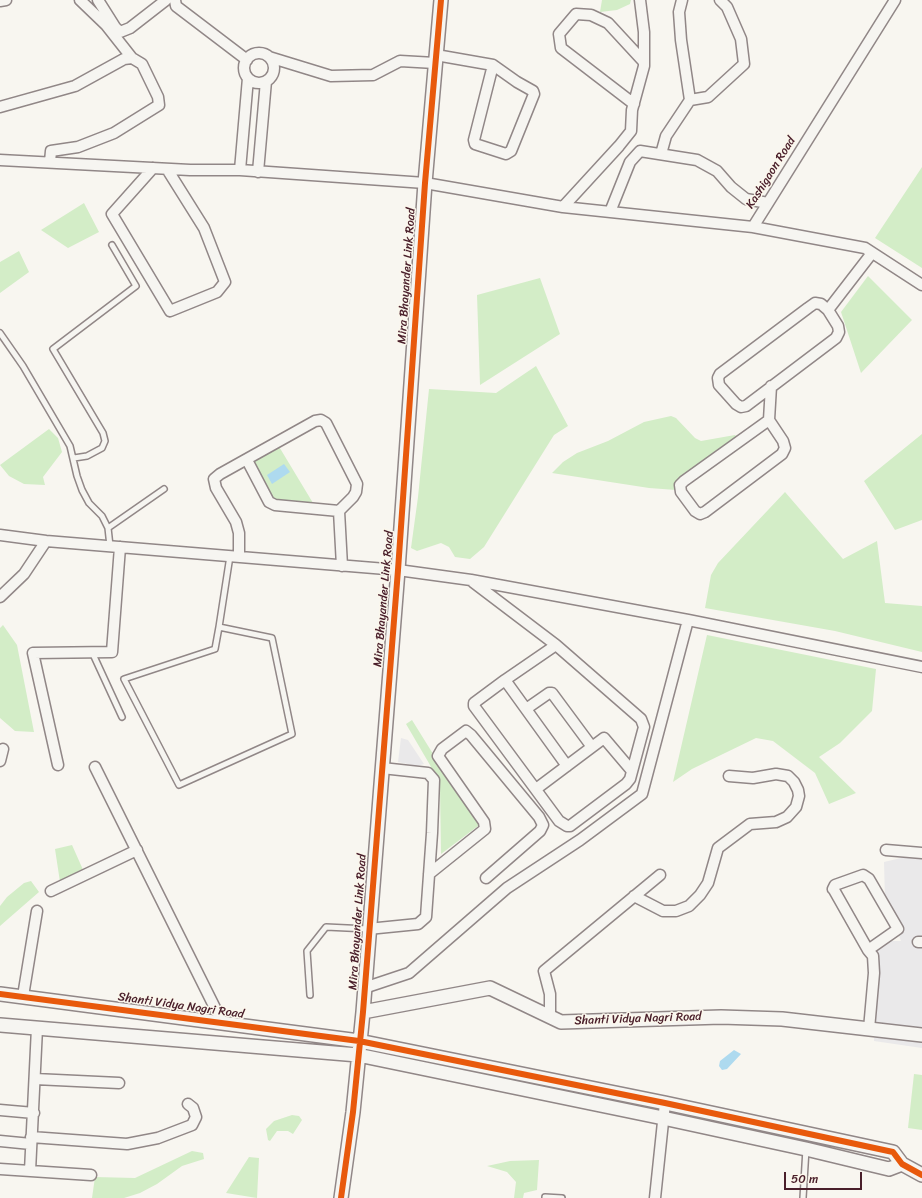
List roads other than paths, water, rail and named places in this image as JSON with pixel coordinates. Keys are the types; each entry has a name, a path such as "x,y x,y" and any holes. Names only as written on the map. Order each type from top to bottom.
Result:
{"street":[{"path":"0,1 6,0"},
{"path":"50,162 51,151 78,147 114,133 159,105 158,97 142,64 132,58 106,25 80,0"},
{"path":"98,0 115,27 120,32 130,28 166,0"},
{"path":"175,0 176,6 247,60"},
{"name":"Mira Bhayander Link Road","path":"341,1198 363,1012 368,929 398,570 425,183 441,0"},
{"path":"563,207 631,131 634,104 644,62 644,32 640,0"},
{"path":"661,154 666,136 690,100 681,40 679,12 682,0"},
{"path":"690,100 708,97 744,64 741,39 727,7 720,0"},
{"name":"Kashigaon Road","path":"895,0 753,227 865,248 922,285"},
{"path":"634,104 561,48 559,34 576,14 591,15 608,23 644,62"},
{"path":"240,170 248,78 244,69 250,56 260,53 331,76 373,75 400,61 436,59 493,65 533,91 534,94 511,151 506,154 475,144 474,140 493,65"},
{"path":"248,78 256,83 270,79 274,70 274,65 269,57"},
{"path":"0,107 75,86 124,59 132,58"},
{"path":"258,172 266,81"},
{"path":"610,212 630,162 640,151 697,160 717,171 730,187 746,199 768,203"},
{"path":"0,160 167,169 240,170 425,183 563,207 753,227"},
{"path":"153,168 112,214 170,311 217,292 225,282 204,228 167,169"},
{"path":"828,310 872,253"},
{"path":"815,303 821,304 828,310 838,326 839,332 836,338 746,406 742,407 736,404 720,385 718,378 720,374 815,303"},
{"path":"769,420 680,485 681,492 695,511 700,514 705,512 782,454 785,448 783,441 769,420 771,386"},
{"path":"234,557 239,533 236,522 216,488 214,480 220,474 321,420 326,424 357,484 353,497 339,511 342,566"},
{"path":"247,460 269,502 275,505 288,507 339,511"},
{"path":"0,535 46,541 398,570 471,580 688,620 922,667"},
{"path":"0,597 24,574 46,541"},
{"path":"58,765 33,653 112,652 115,547"},
{"path":"471,580 556,645 641,719 644,727 632,771 626,784 570,826 567,826 559,821 474,705 505,680 556,645"},
{"path":"364,988 409,973 508,888 580,840 642,794 688,620"},
{"path":"505,680 567,766"},
{"path":"526,709 549,693 552,693 592,747"},
{"path":"429,874 485,829 484,822 438,756 442,750 466,731 471,734 539,817 543,824 540,831 486,878"},
{"path":"536,790 604,738 632,771"},
{"path":"0,761 2,749"},
{"path":"95,767 222,1022"},
{"path":"368,929 418,924 426,917 432,833 433,777 428,773 423,772 382,768"},
{"path":"634,896 663,911 676,911 689,906 700,895 708,883 714,856 718,848 750,824 776,822 787,817 796,807 799,796 798,790 794,782 788,776 776,774 753,778 729,776"},
{"path":"51,891 137,850"},
{"path":"886,850 922,853"},
{"path":"550,1016 550,994 544,971 660,875"},
{"path":"868,950 898,930 898,928 869,879 863,875 835,885 833,889 868,950 874,965 869,1029"},
{"path":"23,996 37,911"},
{"name":"Shanti Vidya Nagri Road","path":"363,1012 490,988 561,1022 721,1017 782,1019 922,1035"},
{"name":"Shanti Vidya Nagri Road","path":"0,994 359,1041 665,1103 893,1152"},
{"path":"0,1025 358,1055 664,1118 889,1169 902,1164"},
{"path":"30,1171 37,1028"},
{"path":"422,1068 425,1054"},
{"path":"484,1081 486,1067"},
{"path":"35,1079 119,1083"},
{"path":"656,1198 665,1103"},
{"path":"0,1141 31,1140 127,1144 158,1138 192,1124 196,1117 193,1108 188,1104"},
{"path":"0,1110 34,1113"},
{"path":"893,1152 902,1164 922,1175"},
{"path":"889,1169 893,1152"},
{"path":"0,1169 91,1176"}],"lane":[{"path":"74,458 87,456 102,448 105,441 103,433 53,349 136,286 112,245"},
{"path":"0,333 23,366 70,446 82,490 89,503 102,516 115,547"},
{"path":"108,528 164,489"},
{"path":"220,627 272,638 292,734 179,785 124,679 215,649 234,557"},
{"path":"92,652 122,717"},
{"path":"310,994 307,951 326,927 368,929"},
{"path":"802,1198 806,1149"},
{"path":"545,1197 562,1198"}],"water":[{"path":"284,464 290,472 272,484 267,475"},
{"path":"734,1050 741,1054 727,1069 722,1070 719,1066 720,1061"}]}
